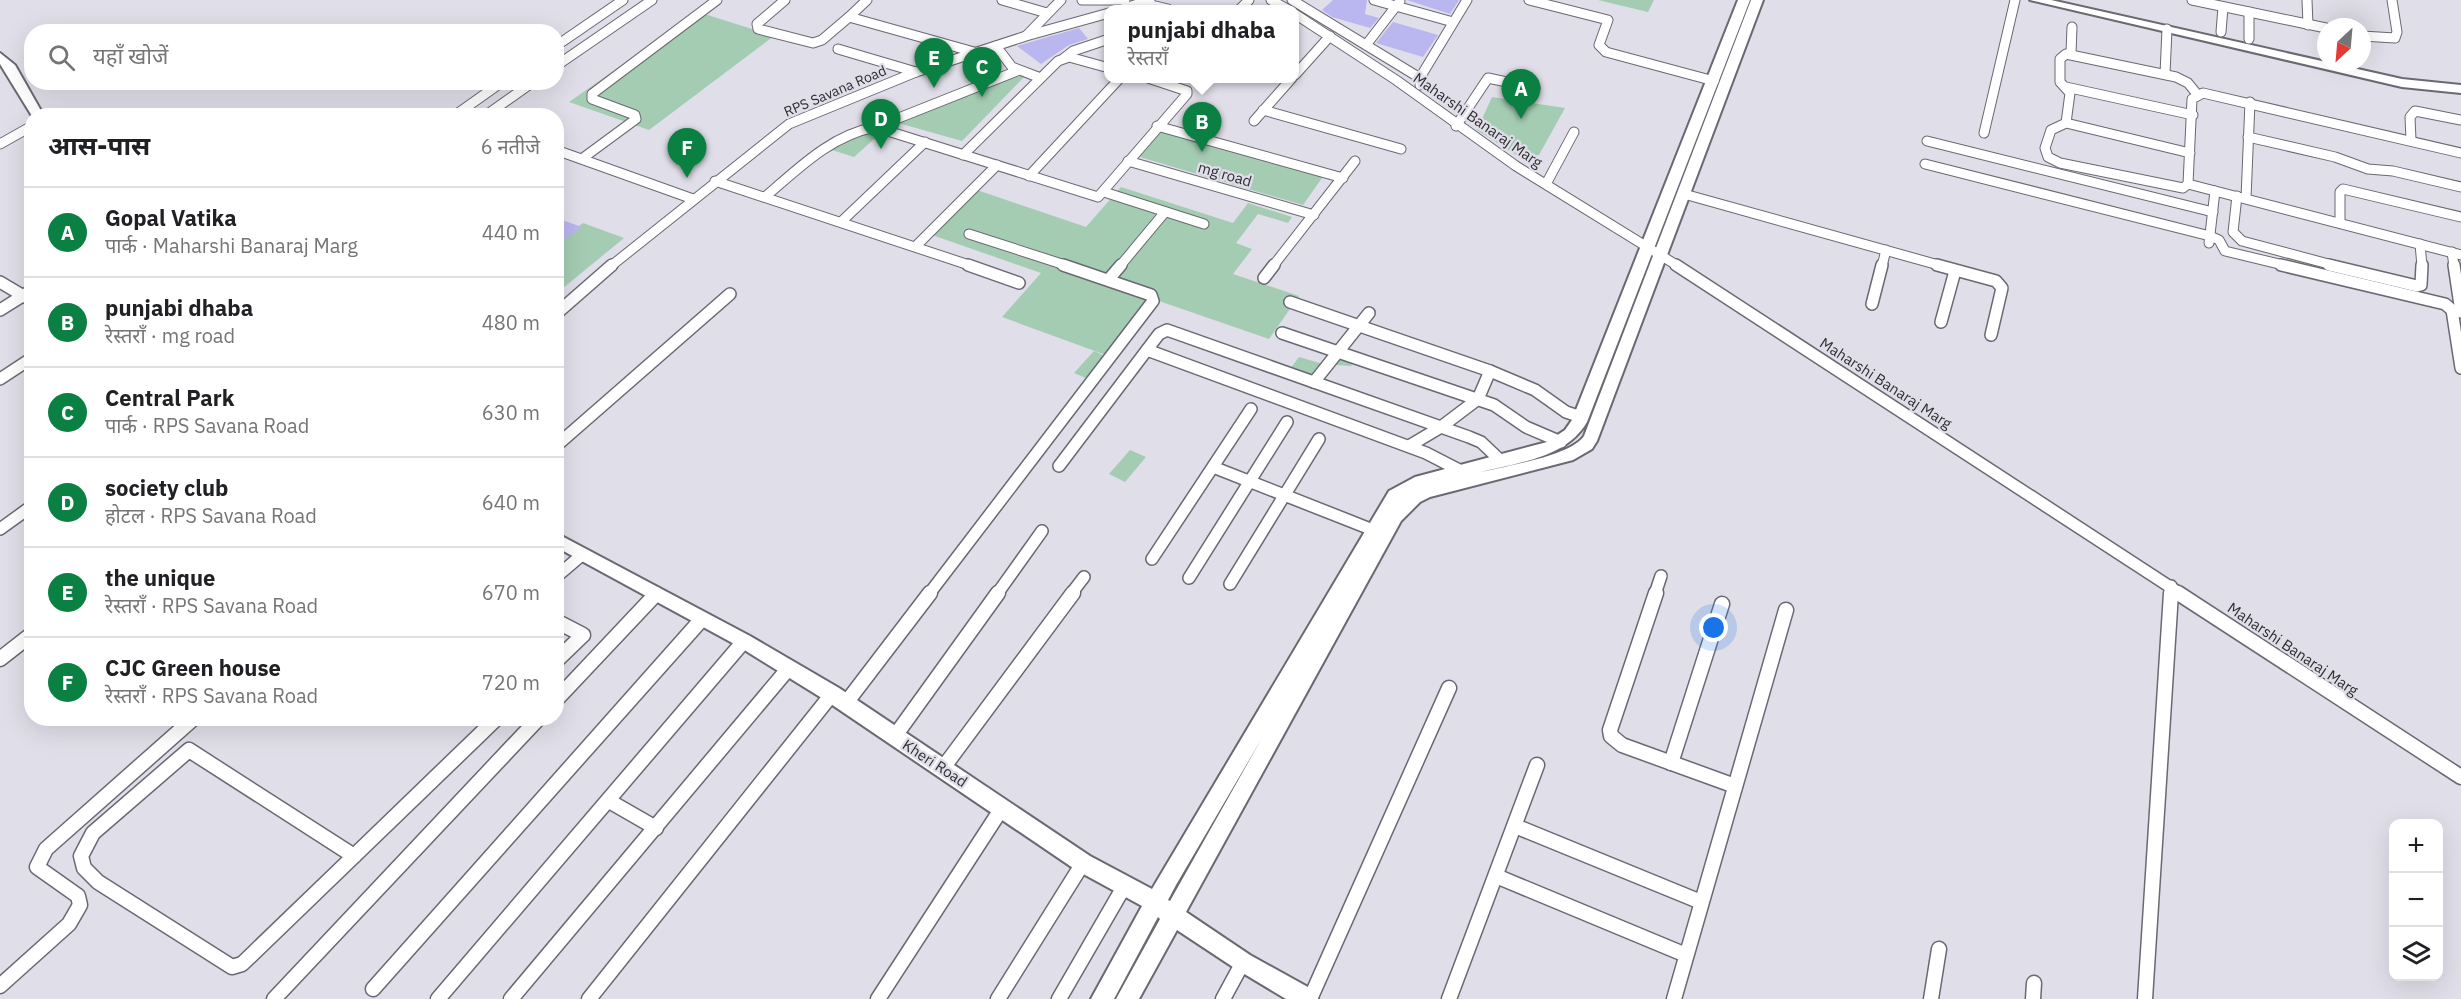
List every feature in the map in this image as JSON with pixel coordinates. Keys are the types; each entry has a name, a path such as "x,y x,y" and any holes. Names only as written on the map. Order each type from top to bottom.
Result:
{"street":[{"path":"564,40 622,0"},
{"path":"564,60 652,0"},
{"path":"583,158 634,121 637,116 595,100 591,97 592,93 717,0"},
{"path":"784,0 757,24 758,29 813,43 822,39 867,0"},
{"path":"1002,0 1047,13"},
{"path":"1045,0 1059,2"},
{"path":"1082,0 1098,2 1125,0"},
{"path":"1292,0 1420,78"},
{"path":"1374,0 1398,3 1453,22"},
{"path":"1421,98 1420,78 1467,0"},
{"path":"1529,0 1608,20 1599,45 1606,52 1714,81"},
{"path":"1102,999 1163,909 1395,516 1414,498 1426,492 1567,456 1586,445 1592,437 1744,0"},
{"path":"1127,999 1163,909 1387,505 1404,488 1552,447 1570,434 1581,417 1655,252 1684,194 1757,0"},
{"path":"1984,133 2015,0"},
{"path":"2036,0 2421,87 2461,89"},
{"path":"2075,0 2317,55"},
{"path":"2192,0 2317,26"},
{"path":"2307,0 2308,24"},
{"path":"2371,37 2395,38 2392,0"},
{"path":"1026,36 1059,2"},
{"path":"1366,45 1398,3"},
{"path":"2221,32 2223,7"},
{"path":"2248,12 2250,39"},
{"name":"RPS Savana Road","path":"564,307 638,242 789,124 916,72 1026,36 1104,14"},
{"path":"849,17 975,52"},
{"name":"Maharshi Banaraj Marg","path":"1299,17 1421,98 1456,126 2171,586 2461,777"},
{"path":"2071,53 2072,27"},
{"path":"2165,74 2167,29"},
{"path":"1299,70 1330,36"},
{"path":"963,154 1038,78 1073,51 1104,41"},
{"path":"996,46 1017,71 1038,78"},
{"path":"838,49 916,72"},
{"path":"2066,123 2070,97 2060,80 2060,59 2071,53 2165,74 2188,83 2197,94"},
{"path":"0,57 11,68 34,108"},
{"path":"1064,58 1104,67"},
{"path":"2371,67 2398,73 2461,78"},
{"path":"765,197 825,149 850,134 875,127 1017,71"},
{"path":"1456,126 1488,78 1535,88"},
{"path":"1029,176 1114,83"},
{"path":"875,127 1091,197 1098,197 1187,91 1163,83"},
{"path":"1254,120 1288,83"},
{"path":"2066,87 2193,115"},
{"path":"465,108 491,90"},
{"path":"496,108 522,90"},
{"path":"2197,94 2214,94 2250,102 2461,153"},
{"path":"2188,184 2192,102 2197,94"},
{"path":"2250,102 2241,197 2233,232 2242,242 2258,248 2417,286 2423,283 2420,244"},
{"path":"1263,110 1401,149"},
{"path":"2411,140 2410,117 2415,111 2461,120"},
{"path":"2190,153 2066,123 2051,130 2048,135 2046,152 2053,160 2169,187 2182,188 2188,184 2457,254 2461,312"},
{"path":"1157,126 1343,178"},
{"path":"0,144 24,130"},
{"path":"1545,184 1574,132"},
{"path":"2248,137 2335,157 2363,167 2393,171 2461,187"},
{"path":"1927,141 2213,212"},
{"path":"841,222 925,142"},
{"path":"564,152 693,199"},
{"name":"mg road","path":"1128,161 1314,215"},
{"path":"1264,278 1355,161"},
{"path":"1925,164 2210,240 2219,240 2225,251 2445,304 2452,310 2461,368"},
{"path":"916,246 997,165"},
{"path":"716,181 916,246 1019,284"},
{"path":"2340,223 2340,192 2343,189 2461,216"},
{"path":"2210,240 2215,191"},
{"path":"1104,192 1204,224"},
{"path":"1684,194 1955,271 1989,278 2001,284 2002,294 1991,335"},
{"path":"1109,279 1165,212"},
{"path":"589,999 784,751 839,699 1153,301 1147,292 969,234"},
{"path":"1872,304 1886,250"},
{"path":"1941,322 1955,271"},
{"path":"0,282 24,294"},
{"path":"564,439 730,294"},
{"path":"0,310 24,298"},
{"path":"1290,302 1490,371 1535,390 1561,409 1581,417"},
{"path":"1314,382 1369,313"},
{"path":"1059,466 1159,334 1171,331 1480,442 1500,460"},
{"path":"1282,333 1494,405 1526,427 1561,442"},
{"path":"1146,350 1409,446 1461,471"},
{"path":"0,379 24,363"},
{"path":"1409,446 1441,427 1478,399 1490,371"},
{"path":"1152,560 1251,409"},
{"path":"1189,578 1287,422"},
{"path":"1230,584 1319,439"},
{"path":"1213,467 1373,530"},
{"path":"0,529 24,512"},
{"path":"895,736 1042,531"},
{"name":"Kheri Road","path":"564,544 744,641 839,699 1083,862 1125,885 1243,962 1308,999"},
{"path":"564,570 582,554"},
{"path":"1661,576 1610,730 1616,742 1735,786"},
{"path":"943,768 1084,577"},
{"path":"2145,999 2171,586"},
{"path":"564,692 656,594"},
{"path":"1671,763 1722,604"},
{"path":"1674,999 1786,610"},
{"path":"373,988 702,619"},
{"path":"564,625 583,635 564,653"},
{"path":"0,659 24,640"},
{"path":"438,999 744,641"},
{"path":"511,999 788,669"},
{"path":"1308,999 1449,688"},
{"path":"0,986 69,924 80,905 78,896 37,867 46,849 79,817 185,726"},
{"path":"354,856 189,750 93,833 81,856 84,868 98,882 232,967 242,963 354,856 489,726"},
{"path":"273,999 531,726"},
{"path":"1449,999 1537,765"},
{"path":"609,801 656,828"},
{"path":"878,999 1002,808"},
{"path":"1515,826 1701,902"},
{"path":"998,999 1083,862"},
{"path":"1496,876 1686,955"},
{"path":"1059,999 1125,885"},
{"path":"1930,999 1939,949"},
{"path":"1223,999 1243,962"}],"green space":[{"path":"1598,0 1654,0 1648,12"},
{"path":"698,12 774,36 649,130 569,102"},
{"path":"1028,73 962,141 891,121"},
{"path":"1492,97 1565,108 1539,155 1521,158 1477,130"},
{"path":"875,128 883,131 854,157 832,150"},
{"path":"1161,128 1324,175 1303,205 1136,156"},
{"path":"1121,187 1233,223 1248,203 1292,217 1288,223 1258,214 1236,243 1252,249 1233,274 1299,296 1269,339 1159,301 1114,358 1002,317 1041,273 932,235 977,190 1086,227"},
{"path":"583,223 624,238 564,287 564,238"},
{"path":"1333,343 1352,350 1355,360 1351,366 1336,365 1323,381 1290,369 1299,357 1330,366 1330,348"},
{"path":"1094,351 1107,357 1088,379 1074,373"},
{"path":"1130,450 1146,457 1125,482 1109,474"}],"building":[{"path":"1333,0 1367,0 1365,14 1379,18 1370,28 1332,17 1322,10"},
{"path":"1407,0 1459,0 1450,14"},
{"path":"1393,22 1438,35 1423,57 1376,43"},
{"path":"1079,28 1088,39 1069,45 1041,64 1017,46"},
{"path":"564,221 582,227 564,240"}],"place":[{"name":"the unique","path":"934,88"},
{"name":"Central Park","path":"982,97"},
{"name":"Gopal Vatika","path":"1521,119"},
{"name":"society club","path":"881,149"},
{"name":"punjabi dhaba","path":"1202,152"},
{"name":"CJC Green house","path":"687,178"}]}
